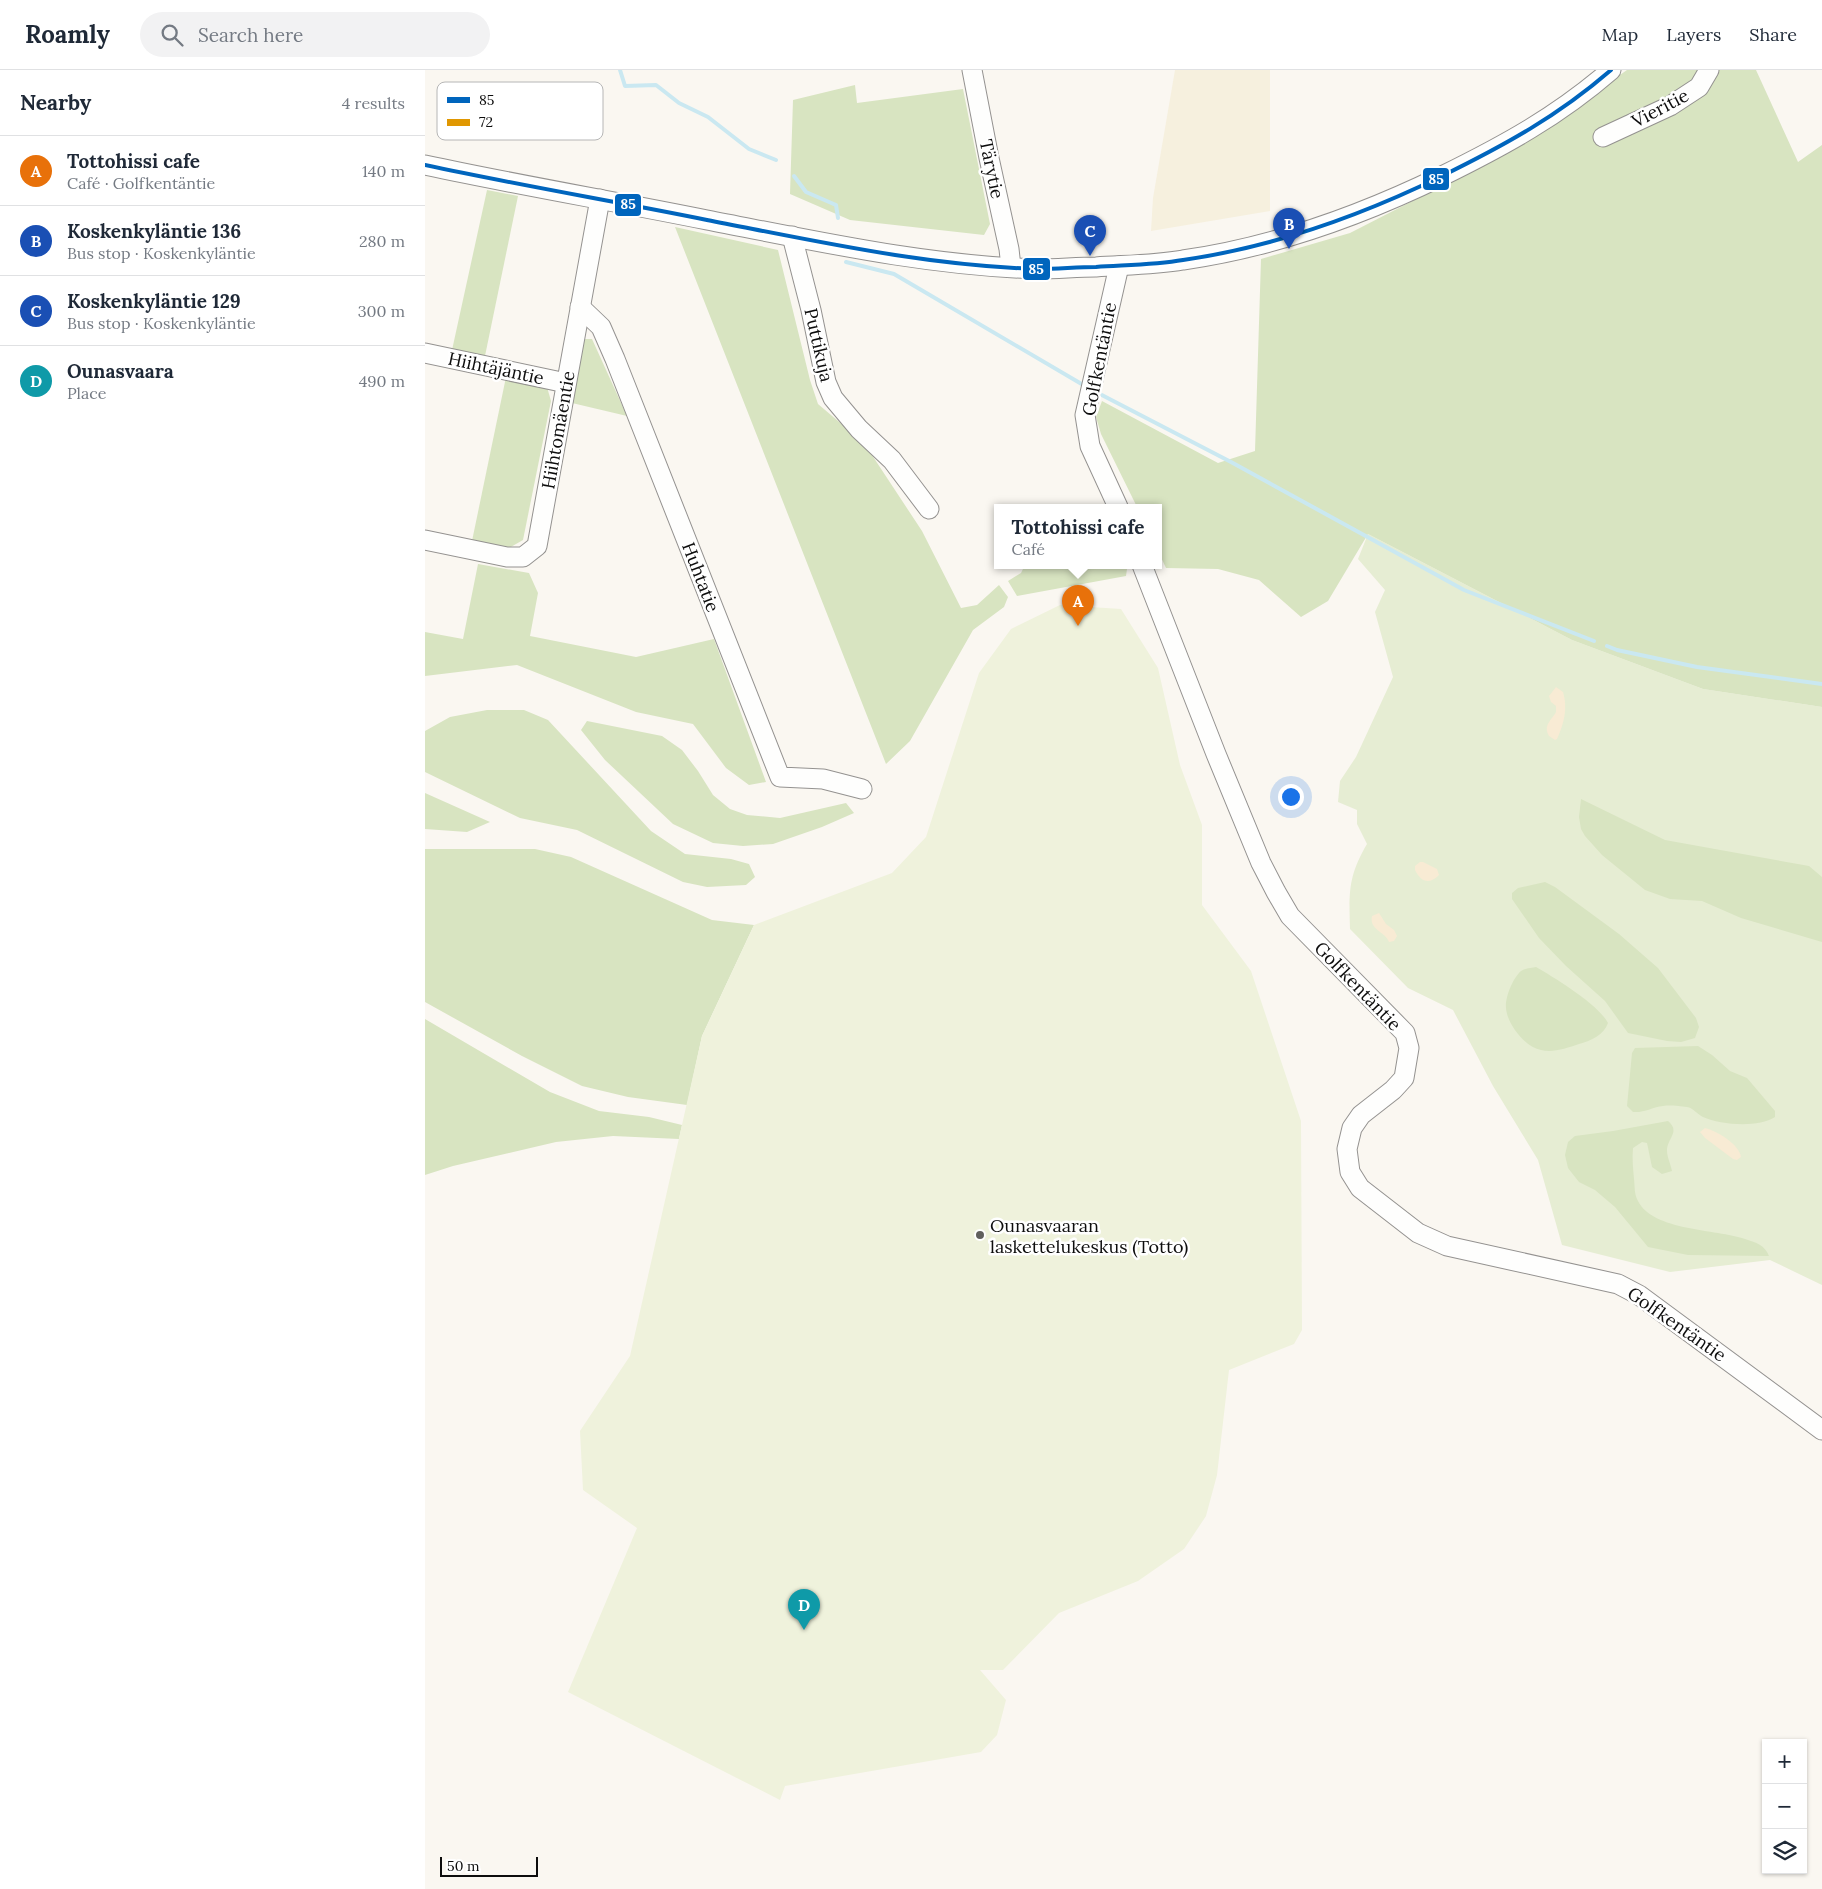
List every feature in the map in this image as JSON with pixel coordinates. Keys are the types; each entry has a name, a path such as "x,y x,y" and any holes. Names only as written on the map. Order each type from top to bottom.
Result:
{"street":[{"name":"Tärytie","path":"972,70 1009,249 1011,267"},
{"path":"425,164 897,255 954,263 1041,269 1119,266 1181,261 1242,249 1307,232 1363,212 1403,195 1497,149 1551,117 1611,70"},
{"name":"Vieritie","path":"1603,137 1671,106 1699,87 1709,70"},
{"name":"Hiihtomäentie","path":"425,540 507,557 523,557 537,546 600,199"},
{"name":"Puttikuja","path":"792,236 811,310 826,382 833,398 859,429 892,460 929,509"},
{"name":"Golfkentäntie","path":"1117,504 1090,446 1085,415 1119,266"},
{"name":"Huhtatie","path":"580,307 601,327 615,359 780,777 823,779 863,789"},
{"name":"Hiihtäjäntie","path":"425,354 567,383"},
{"name":"Golfkentäntie","path":"1144,569 1216,754 1275,892 1290,916 1405,1033 1409,1048 1404,1078 1393,1090 1361,1115 1352,1128 1347,1149 1350,1172 1360,1188 1418,1233 1447,1246 1618,1284 1647,1301 1822,1430"}],"shaded area":[{"path":"1175,70 1270,70 1270,211 1151,231 1153,198"}],"green space":[{"path":"1627,70 1756,70 1798,162 1822,145 1822,707 1703,689 1572,640 1368,534 1328,601 1301,617 1259,580 1218,569 1166,568 1162,560 1162,504 1136,504 1101,434 1096,417 1102,401 1218,463 1255,451 1261,259 1350,233 1516,148"},
{"path":"855,85 857,103 963,89 990,224 984,235 850,220 790,194 793,100"},
{"path":"487,190 518,196 485,356 452,350"},
{"path":"675,227 778,250 810,380 818,404 864,443 922,531 961,608 977,605 999,585 1008,597 1004,607 973,630 910,741 886,764"},
{"path":"582,339 592,339 627,416 572,403"},
{"path":"506,377 547,387 551,401 523,540 509,548 472,541"},
{"path":"1368,534 1572,640 1703,689 1822,707 1822,1285 1770,1260 1670,1272 1562,1245 1538,1160 1493,1086 1453,1010 1408,988 1350,929 1353,875 1367,844 1357,824 1357,810 1338,802 1340,781 1356,757 1393,677 1375,612 1385,590 1358,559"},
{"path":"478,564 529,573 538,593 530,636 636,657 714,639 766,782 749,785 726,768 693,724 636,712 517,665 425,676 425,632 463,639"},
{"path":"1023,569 1127,569 1126,576 1017,596 1008,581 1021,573"},
{"name":"Ounasvaaran laskettelukeskus (Totto)","path":"1060,605 1121,609 1158,668 1180,765 1202,825 1202,905 1251,971 1301,1121 1302,1330 1294,1344 1229,1370 1217,1475 1206,1516 1184,1549 1138,1581 1059,1613 1003,1670 980,1670 1006,1700 997,1735 981,1752 785,1786 780,1800 568,1692 637,1528 583,1490 580,1431 630,1356 702,1036 754,925 892,873 926,837 979,673 1011,629"},
{"path":"487,710 524,710 548,720 651,831 685,854 731,859 749,864 755,877 746,885 707,887 683,882 577,830 520,818 425,772 425,731 450,717"},
{"path":"587,721 662,736 682,750 713,795 730,809 747,815 780,818 846,803 854,813 822,827 773,844 743,846 713,843 673,824 605,760 581,730"},
{"path":"425,793 490,822 467,832 425,829"},
{"path":"1581,799 1665,840 1809,866 1822,877 1822,942 1741,918 1702,901 1670,899 1645,890 1602,855 1585,836 1581,829 1579,817"},
{"path":"425,849 535,849 571,857 712,920 754,925 702,1036 687,1105 628,1097 582,1086 522,1056 425,1002"},
{"path":"1545,882 1555,887 1619,934 1658,968 1696,1018 1699,1027 1695,1038 1681,1042 1667,1041 1628,1033 1605,1001 1566,966 1539,938 1512,899 1512,893 1518,888"},
{"path":"1536,967 1575,992 1595,1008 1608,1023 1603,1031 1588,1041 1555,1050 1541,1050 1523,1040 1513,1028 1507,1014 1508,993 1512,983 1521,971"},
{"path":"425,1019 550,1092 599,1111 649,1117 682,1125 679,1139 613,1136 556,1142 453,1166 425,1175"},
{"path":"1698,1046 1712,1055 1730,1071 1747,1078 1775,1111 1775,1117 1759,1123 1739,1124 1711,1120 1687,1107 1666,1106 1633,1112 1627,1106 1632,1053 1635,1048"},
{"path":"1668,1121 1673,1128 1667,1151 1672,1171 1662,1174 1652,1167 1647,1143 1642,1142 1633,1148 1635,1190 1638,1201 1646,1211 1671,1224 1752,1241 1759,1244 1769,1256 1688,1255 1648,1247 1615,1207 1595,1190 1579,1182 1568,1168 1565,1155 1568,1142 1575,1136"}],"sand":[{"path":"1556,687 1563,692 1565,716 1562,728 1555,740 1549,736 1547,726 1556,712 1556,706 1551,702 1549,696"},
{"path":"1420,862 1437,869 1439,875 1432,880 1425,881 1415,870 1415,866"},
{"path":"1379,913 1386,924 1394,930 1397,936 1394,941 1389,942 1373,924 1372,916"},
{"path":"1705,1128 1732,1143 1741,1157 1737,1160 1733,1159 1705,1138 1700,1132"}],"waterway":[{"path":"620,70 625,86 656,85 679,103 708,117 749,149 776,160"},
{"path":"794,176 806,192 836,205 838,218"},
{"path":"846,262 894,274 1085,386"},
{"path":"1096,392 1231,462 1464,590 1594,641"},
{"path":"1607,646 1617,650 1697,667 1822,684"}],"transit line":[{"name":"85","path":"425,165 830,244 913,258 997,267 1039,269 1150,264 1217,254 1283,238 1348,217 1411,191 1488,153 1530,129 1571,102 1611,70"}],"place":[{"name":"Koskenkyläntie 136","path":"1289,249"},
{"name":"Koskenkyläntie 129","path":"1090,256"},
{"name":"Tottohissi cafe","path":"1078,626"},
{"name":"Ounasvaaran laskettelukeskus (Totto)","path":"980,1235"},
{"name":"Ounasvaara","path":"804,1630"}]}
